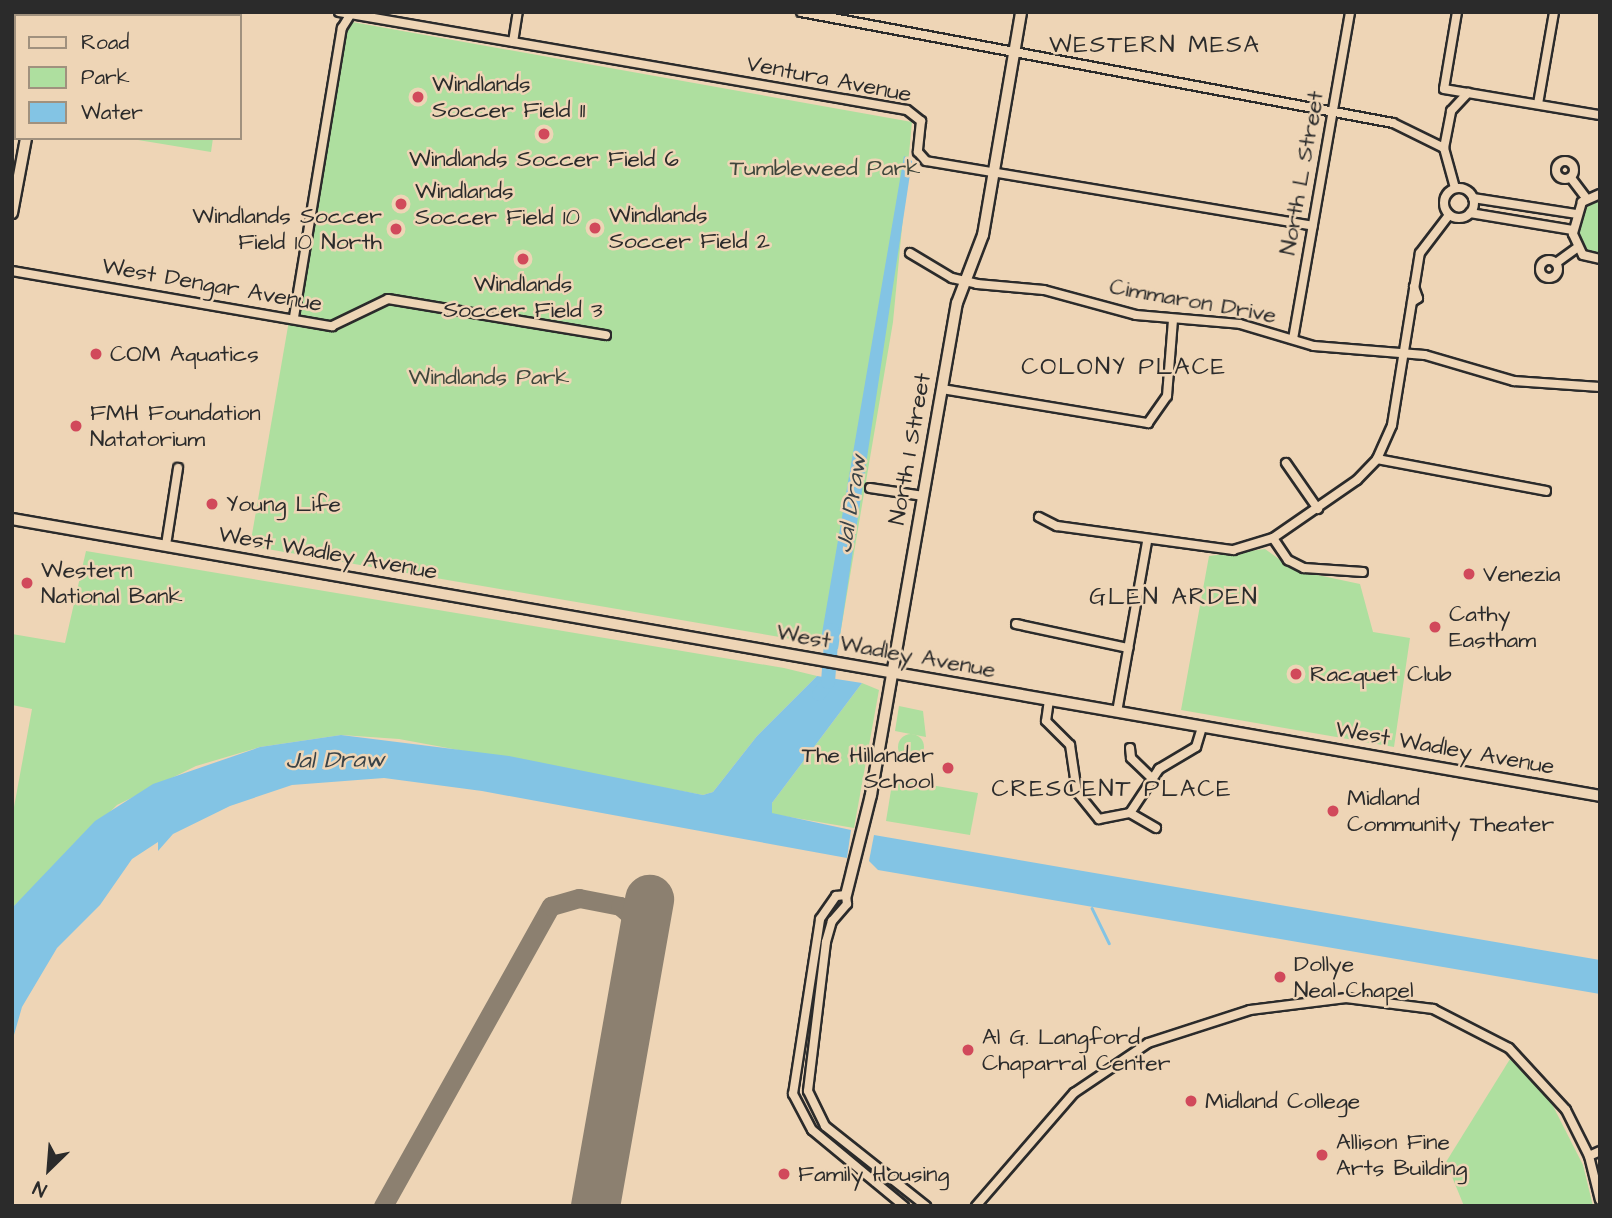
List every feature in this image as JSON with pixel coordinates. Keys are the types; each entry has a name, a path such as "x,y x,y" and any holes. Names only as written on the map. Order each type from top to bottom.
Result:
{"main road":[{"name":"North I Street","path":"846,895 892,674 942,389 965,282 981,246 1021,12"},
{"path":"12,213 26,140"},
{"path":"12,510 29,522"},
{"name":"West Wadley Avenue","path":"12,519 1600,796"}],"street":[{"name":"Ventura Avenue","path":"339,12 913,112 921,121 922,159 1313,226"},
{"path":"513,42 518,12"},
{"path":"801,12 1015,50 1413,128 1444,148"},
{"name":"North L Street","path":"1293,340 1350,12"},
{"path":"1457,12 1444,89 1600,115"},
{"path":"1538,104 1554,12"},
{"path":"294,317 342,27 352,13"},
{"path":"1468,93 1451,111 1444,148 1455,188 1473,198 1576,214"},
{"path":"1571,178 1586,198"},
{"path":"1449,215 1444,198 1455,188"},
{"path":"1577,248 1573,230 1576,214 1586,198 1600,194"},
{"path":"1471,213 1473,198"},
{"path":"1039,517 1057,526 1147,541 1233,550 1273,538 1318,509 1377,459 1395,413 1420,253 1449,215 1471,213 1573,230"},
{"path":"1577,248 1600,259"},
{"path":"1556,263 1577,248"},
{"name":"Cimmaron Drive","path":"911,253 965,282 1044,290 1173,319 1240,324 1293,340 1403,352 1514,381 1600,387"},
{"name":"West Dengar Avenue","path":"12,271 294,317 332,326 388,299 606,335"},
{"path":"942,389 1148,423 1159,416 1167,396 1173,319"},
{"path":"1377,459 1546,491"},
{"path":"1286,463 1318,509"},
{"path":"166,545 178,468"},
{"path":"870,488 923,496"},
{"path":"1273,538 1288,560 1304,568 1363,572"},
{"path":"1117,712 1147,541"},
{"path":"1016,624 1128,648"},
{"path":"1049,700 1046,721 1070,745 1077,792 1088,812 1115,820 1130,813 1153,779 1177,754 1196,747 1202,727"},
{"path":"1130,748 1131,758 1153,779"},
{"path":"1130,813 1156,828"},
{"path":"904,1206 800,1115 793,1094 820,919 836,896 846,895 826,942 808,1091 816,1112 926,1206"},
{"path":"976,1206 1061,1106 1148,1043 1250,1010 1346,998 1433,1009 1509,1048 1566,1110 1589,1156 1600,1200"},
{"path":"804,1014 816,1017"},
{"path":"1589,1156 1600,1151"}],"green space":[{"path":"55,12 235,12 144,14"},
{"name":"Windlands Park","path":"341,20 912,122 893,322 838,647 250,546"},
{"path":"138,140 213,140 211,152"},
{"path":"1591,200 1600,200 1600,254 1584,250 1577,237 1581,212"},
{"name":"Racquet Club","path":"1265,549 1294,570 1360,584 1373,632 1410,638 1394,747 1181,710 1209,556"},
{"path":"86,551 784,668 817,676 757,736 713,792 703,795 399,739 341,735 260,747 196,766 117,805 12,908 12,818 32,709 12,705 12,634 65,643"},
{"path":"862,683 879,690 854,828 772,814 772,803"},
{"path":"899,706 923,711 926,737 895,731"},
{"path":"911,734 920,738 924,747 920,756 911,760 902,756 898,747 902,738"},
{"path":"907,781 978,793 970,835 886,821 892,784"},
{"path":"1510,1059 1551,1102 1583,1165 1593,1206 1464,1206 1446,1162"}],"water":[{"path":"904,156 912,161 838,649 820,645"},
{"path":"817,676 862,683 772,803 772,813 851,830 847,858 482,791 384,778 292,785 230,806 173,834 158,851 158,842 132,859 100,905 57,948 22,1007 12,1042 12,908 95,821 153,784 260,747 341,735 509,756 703,795 713,792 757,736"},
{"path":"874,835 1600,960 1600,994 878,870 869,861"}],"waterway":[{"name":"Jal Draw","path":"819,694 828,682 832,630"},
{"path":"1092,908 1109,943"}],"taxiway":[{"path":"383,1206 551,906 579,898 620,906 636,920 641,942"}],"runway":[{"path":"595,1206 649,899"}],"place":[{"name":"Windlands Soccer Field 11","path":"418,97"},
{"name":"Windlands Soccer Field 6","path":"544,134"},
{"name":"Windlands Soccer Field 10","path":"401,204"},
{"name":"Windlands Soccer Field 2","path":"595,228"},
{"name":"Windlands Soccer Field 10 North","path":"396,229"},
{"name":"Windlands Soccer Field 3","path":"523,259"},
{"name":"COM Aquatics","path":"96,354"},
{"name":"FMH Foundation Natatorium","path":"76,426"},
{"name":"Young Life","path":"212,504"},
{"name":"Venezia","path":"1469,574"},
{"name":"Western National Bank","path":"27,583"},
{"name":"Cathy Eastham","path":"1435,627"},
{"name":"Racquet Club","path":"1296,674"},
{"name":"The Hillander School","path":"948,768"},
{"name":"Midland Community Theater","path":"1333,811"},
{"name":"Dollye Neal Chapel","path":"1280,977"},
{"name":"Al G. Langford Chaparral Center","path":"968,1050"},
{"name":"Midland College","path":"1191,1101"},
{"name":"Allison Fine Arts Building","path":"1322,1155"},
{"name":"Family Housing","path":"784,1174"}],"district":[{"name":"WESTERN MESA","path":"1155,46"},
{"name":"COLONY PLACE","path":"1124,368"},
{"name":"GLEN ARDEN","path":"1174,598"},
{"name":"CRESCENT PLACE","path":"1112,790"}],"park label":[{"name":"Tumbleweed Park","path":"825,168"}]}
